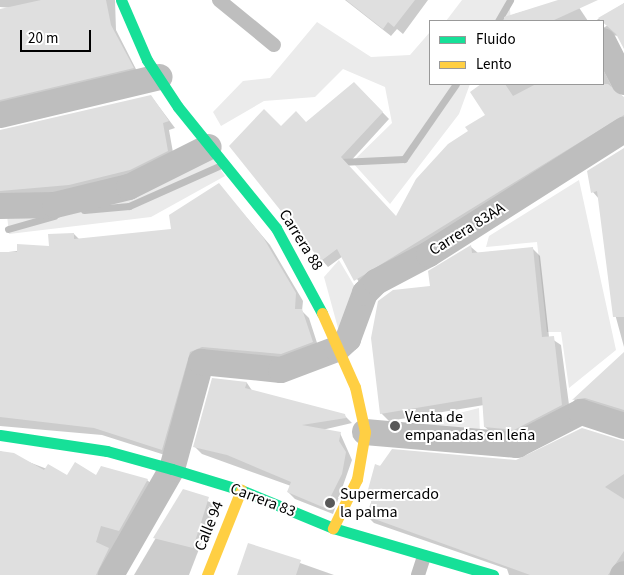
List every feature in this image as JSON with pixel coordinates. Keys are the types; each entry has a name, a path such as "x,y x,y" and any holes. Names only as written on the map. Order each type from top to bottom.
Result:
{"street":[{"name":"Carrera 88","path":"121,0 125,18 160,77 232,177 276,228 311,287 359,398 364,432 357,479 333,528"},
{"path":"604,43 624,82"},
{"path":"0,115 160,77"},
{"name":"Carrera 83AA","path":"337,349 348,338 365,293 376,282 429,254 624,130"},
{"path":"0,206 55,204 129,187 212,150"},
{"path":"111,575 172,469 201,362 281,370 337,349"},
{"path":"364,432 517,445 581,412 624,426"},
{"name":"Carrera 83","path":"0,435 107,451 172,469 241,490 333,528 424,557 493,575"},
{"name":"Calle 94","path":"207,575 241,490"}],"lane":[{"path":"219,0 274,45"},
{"path":"418,575 424,557"}],"shaded area":[{"path":"462,0 509,0 511,20 447,20"},
{"path":"317,22 371,57 410,55 429,33 429,85 470,85 459,114 390,204 352,162 392,123 385,87 343,69 315,97 264,101 221,126 213,112 243,81 270,78"},
{"path":"211,156 225,176 151,217 9,234 7,215"},
{"path":"579,180 616,350 569,388 561,332 547,332 537,242 486,247 489,236"},
{"path":"339,260 355,287 341,339 324,277"},
{"path":"479,408 480,434 416,424"}],"building":[{"path":"41,0 106,0 111,25 134,68 0,100 0,9"},
{"path":"346,0 415,0 394,27 388,22 383,29"},
{"path":"558,0 598,0 554,20 504,20 504,17"},
{"path":"624,3 624,49 616,34 604,23 604,20 598,18"},
{"path":"354,82 383,112 341,157 396,216 416,179 448,144 468,131 465,127 485,115 470,92 480,85 506,85 513,96 534,85 608,84 624,97 624,115 354,281 337,249 321,261 229,146 264,109 281,126 296,111 306,122"},
{"path":"151,95 169,121 163,123 168,151 130,170 69,185 0,191 0,130"},
{"path":"624,148 624,317 613,317 597,191 591,193 587,171"},
{"path":"219,183 263,237 296,293 295,309 302,309 313,342 281,354 202,347 190,352 162,450 94,428 0,417 0,252 17,252 17,244 49,246 48,234 74,233 74,239 171,229 169,215"},
{"path":"471,245 472,253 533,247 542,337 554,336 562,405 514,430 484,427 482,397 380,414 371,338 378,301 393,290 430,286 428,271"},
{"path":"624,352 624,410 585,398 572,400"},
{"path":"212,378 247,382 245,388 345,414 346,418 302,425 341,432 339,441 346,452 342,474 325,508 287,492 291,482 227,455 193,447"},
{"path":"582,428 624,441 624,474 605,487 624,499 624,551 608,575 530,575 366,516 374,494 366,497 375,464 380,466 392,449 516,460"},
{"path":"0,451 14,453 44,470 48,464 67,475 75,462 96,475 101,466 148,479 119,531 101,526 96,542 109,548 96,575 0,575"},
{"path":"183,489 209,497 193,548 153,538"},
{"path":"248,543 301,560 296,575 237,575"}],"waterway":[{"path":"499,20 510,0"},
{"path":"340,162 404,159 455,85"},
{"path":"84,210 129,206 219,166"},
{"path":"8,229 54,216"}],"traffic: fast":[{"path":"121,0 147,60 178,107 276,228 322,313"},
{"path":"0,435 107,451 172,469 241,490 333,528 493,575"}],"traffic: slow":[{"path":"322,313 355,387 365,432 357,479 333,528"},
{"path":"207,575 241,490"}],"place":[{"name":"Venta de empanadas en leña","path":"395,426"},
{"name":"Supermercado la palma","path":"330,503"}]}
